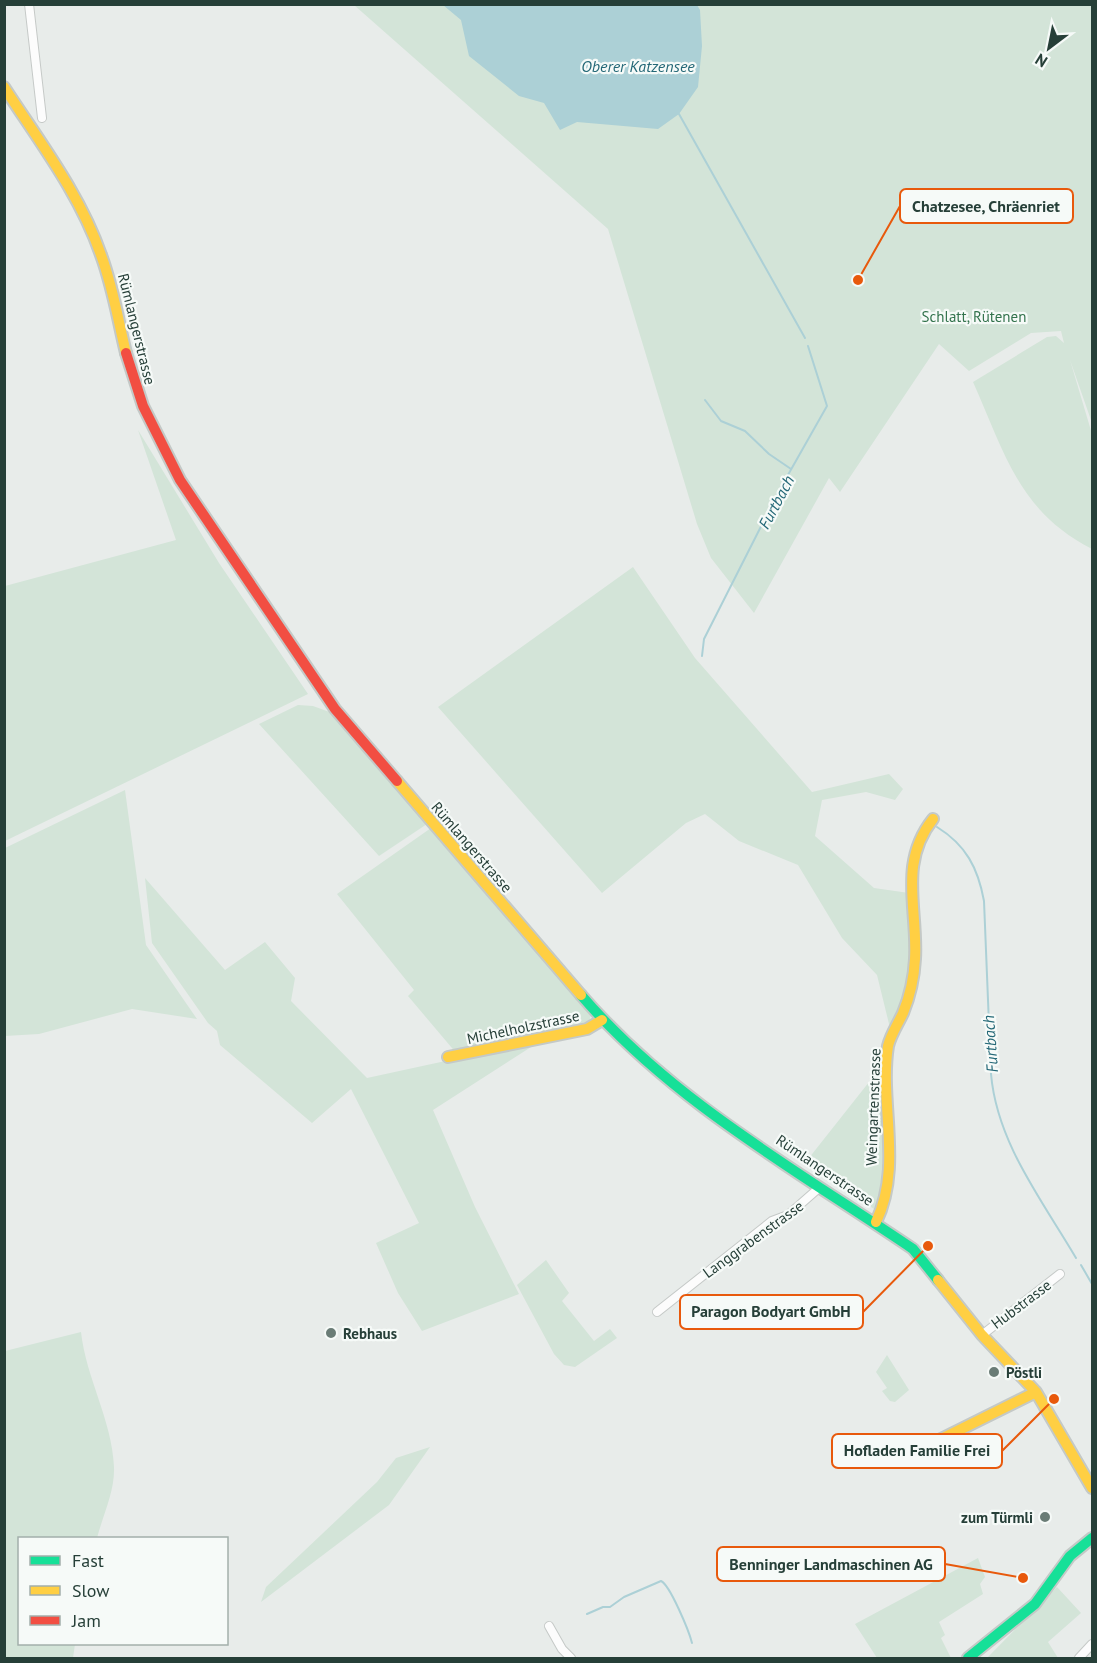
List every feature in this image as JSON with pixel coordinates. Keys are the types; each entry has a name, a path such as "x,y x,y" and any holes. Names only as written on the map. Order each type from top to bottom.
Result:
{"street":[{"path":"29,4 42,118"},
{"name":"Rümlangerstrasse","path":"4,87 78,204 94,236 109,277 134,382 147,418 180,480 335,709 602,1020 672,1085 876,1222 922,1258 982,1335 1036,1392 1092,1488"},
{"name":"Weingartenstrasse","path":"876,1222 883,1210 887,1166 888,1047 903,1012 915,971 912,864 918,844 933,819"},
{"name":"Michelholzstrasse","path":"448,1057 587,1029 602,1020"},
{"name":"Langgrabenstrasse","path":"657,1312 772,1221 788,1215 820,1186"},
{"name":"Hubstrasse","path":"982,1335 1060,1274"},
{"path":"915,1452 1036,1392"},
{"path":"969,1659 1035,1604 1070,1556 1092,1538"},
{"path":"549,1626 562,1649 571,1659"},
{"path":"1079,1659 1092,1644"}],"green space":[{"name":"Schlatt, Rütenen","path":"354,5 1092,5 1092,423 1070,360 1092,434 1092,549 1067,534 1030,498 1005,456 973,382 1047,337 1056,336 1064,343 1061,331 1031,333 969,371 939,344 840,492 829,478 754,613 711,558 697,524 608,229"},
{"path":"138,430 219,563 308,694 5,841 5,586 176,540"},
{"path":"633,567 695,658 812,792 889,774 903,789 895,800 866,792 822,800 815,836 874,888 909,893 911,947 908,980 905,996 891,1032 877,975 842,938 798,865 739,841 705,814 686,823 602,893 438,707"},
{"path":"298,705 313,706 335,714 427,824 379,856 259,724"},
{"path":"125,790 146,945 197,1019 132,1009 39,1034 5,1036 5,848"},
{"path":"431,828 591,1015 588,1025 457,1054 408,996 414,990 337,894"},
{"path":"145,878 225,970 265,942 295,978 291,1001 367,1078 542,1040 433,1110 475,1207 519,1294 422,1331 398,1293 376,1243 419,1223 351,1089 312,1123 220,1045 217,1031 208,1023 152,943"},
{"path":"886,1069 880,1213 805,1163 873,1077"},
{"path":"546,1260 569,1293 562,1301 594,1341 610,1329 617,1338 575,1367 564,1365 554,1354 517,1285"},
{"path":"81,1332 88,1366 109,1433 114,1467 113,1485 97,1537 18,1537 18,1645 75,1645 73,1658 5,1658 5,1351"},
{"path":"887,1355 909,1390 895,1402 890,1401 882,1391 887,1388 876,1372"},
{"path":"430,1447 389,1505 261,1602 266,1587 377,1482 396,1458"},
{"path":"978,1558 985,1577 980,1584 983,1594 939,1622 945,1635 941,1638 951,1658 877,1658 855,1624"},
{"path":"1057,1587 1081,1613 1048,1642 1058,1658 987,1658"}],"water":[{"name":"Oberer Katzensee","path":"443,5 697,5 700,10 702,46 698,87 679,114 658,129 577,122 560,130 544,103 519,96 469,56 461,20"}],"waterway":[{"name":"Furtbach","path":"679,114 805,338"},
{"name":"Furtbach","path":"702,656 704,639 780,489 827,406 808,346"},
{"path":"705,400 721,421 745,431 769,454 791,469"},
{"name":"Furtbach","path":"937,827 956,842 969,858 978,878 984,901 991,1074 1002,1124 1023,1170 1076,1258"},
{"name":"Furtbach","path":"1081,1265 1092,1284"},
{"path":"587,1614 603,1607 610,1607 624,1597 661,1581 674,1599 692,1643"}],"traffic: fast":[{"path":"581,995 617,1033 696,1101 738,1133 913,1249 938,1280"},
{"path":"968,1658 1035,1604 1070,1556 1092,1538"}],"traffic: slow":[{"path":"4,87 58,168 92,232 109,279 126,353"},
{"path":"397,781 581,995"},
{"path":"876,1222 884,1201 888,1179 889,1134 886,1090 888,1046 908,1000 914,966 913,869 922,836 933,819"},
{"path":"448,1057 587,1029 602,1020"},
{"path":"938,1280 982,1335 1036,1392 1092,1488"},
{"path":"915,1452 1036,1392"}],"traffic: jam":[{"path":"126,353 143,406 180,480 335,709 397,781"}],"place":[{"name":"Chatzesee, Chräenriet","path":"858,280"},
{"name":"Paragon Bodyart GmbH","path":"928,1246"},
{"name":"Rebhaus","path":"331,1333"},
{"name":"Pöstli","path":"994,1372"},
{"name":"Hofladen Familie Frei","path":"1054,1399"},
{"name":"zum Türmli","path":"1045,1517"},
{"name":"Benninger Landmaschinen AG","path":"1023,1578"}]}
